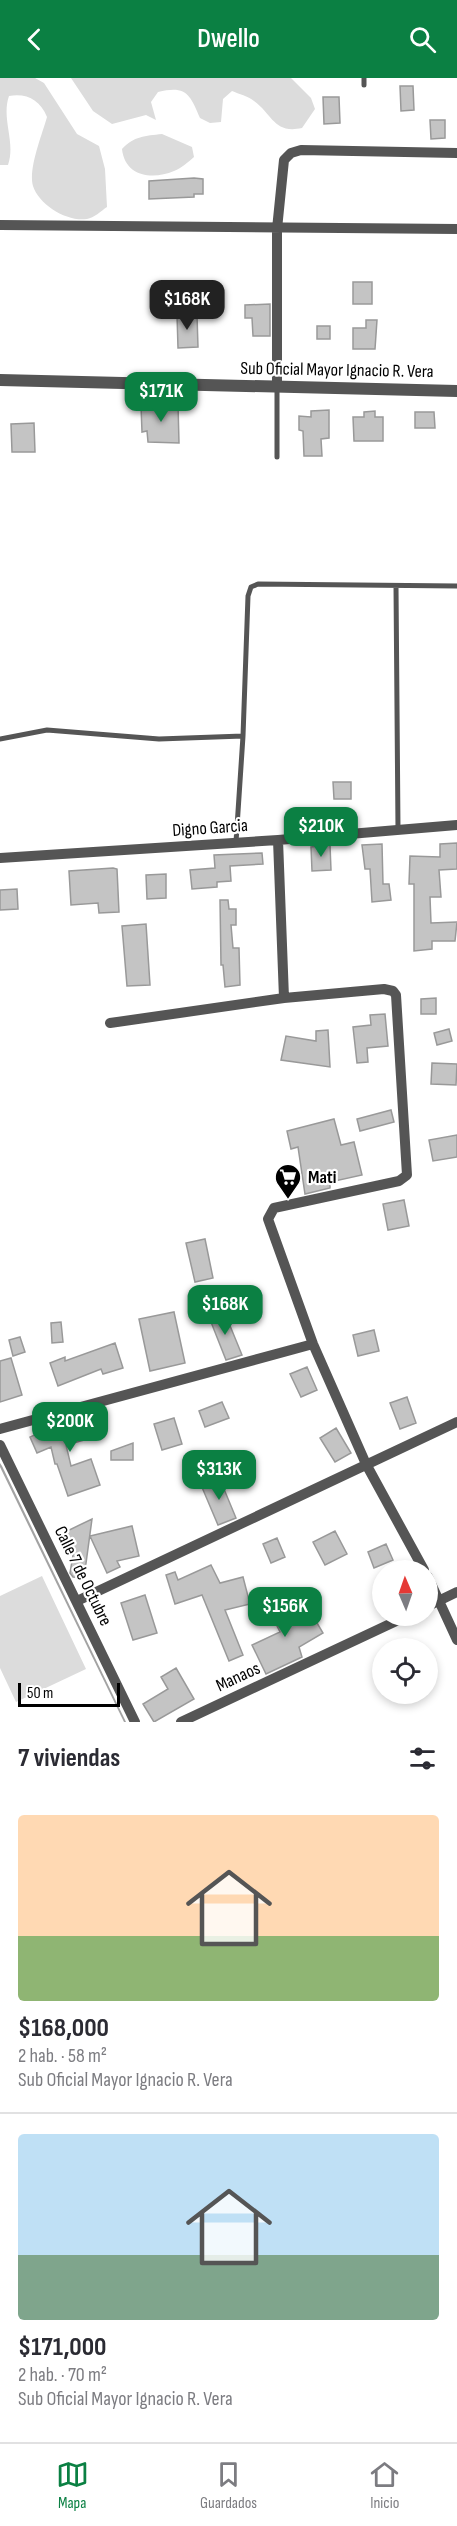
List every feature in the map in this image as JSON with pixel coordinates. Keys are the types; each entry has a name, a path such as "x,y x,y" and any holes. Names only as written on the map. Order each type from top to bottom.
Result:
{"street":[{"path":"277,386 277,229 284,160 291,153 301,150 457,153"},
{"path":"0,225 457,229"},
{"name":"Sub Oficial Mayor Ignacio R. Vera","path":"0,380 457,391"},
{"name":"Digno Garcia","path":"0,858 278,840 457,825"},
{"path":"278,840 284,998"},
{"path":"110,1023 284,998 384,989 393,991 397,999 407,1175 399,1181 274,1208 268,1219 313,1344 366,1464 419,1560"},
{"path":"0,1429 313,1344"},
{"path":"77,1601 457,1422"},
{"name":"Calle 7 de Octubre","path":"0,1445 135,1722"},
{"path":"440,1600 457,1592"},
{"path":"438,1596 457,1640"},
{"name":"Manaos","path":"181,1722 386,1626"}],"lane":[{"path":"277,386 277,457"},
{"path":"236,843 250,587 258,584 457,586"},
{"path":"396,586 398,829"},
{"path":"0,739 47,730 159,740 243,736"}],"shaded area":[{"path":"0,78 35,78 44,83 77,134 99,146 105,169 107,207 95,216 79,219 55,211 41,200 33,186 32,171 47,117 37,102 27,97 9,96 7,113 10,156 8,165 0,165"},
{"path":"71,78 291,78 311,98 315,109 302,128 285,128 275,122 252,99 232,91 223,99 221,122 210,123 200,118 186,93 167,90 158,92 151,102 156,120 146,115 112,124 93,111"},
{"path":"162,134 192,147 194,157 177,170 166,174 141,174 128,166 122,149 126,145 140,137"},
{"path":"0,1463 2,1466 126,1722 124,1722"},
{"path":"42,1576 86,1669 16,1702 0,1668 0,1596"}],"building":[{"path":"400,86 413,86 414,110 401,111"},
{"path":"323,97 339,97 340,123 324,124"},
{"path":"430,120 445,120 445,138 431,139"},
{"path":"203,179 203,194 194,194 194,197 149,199 149,181"},
{"path":"353,282 372,282 372,304 353,304"},
{"path":"270,304 270,336 253,336 252,318 245,318 245,305"},
{"path":"177,315 197,315 198,347 178,348"},
{"path":"366,320 377,320 375,349 353,349 353,328 366,328"},
{"path":"317,326 330,326 330,339 317,339"},
{"path":"178,404 179,443 148,442 147,431 142,432 141,406"},
{"path":"329,410 329,438 321,439 322,456 304,456 303,431 299,430 299,416 311,417 311,411"},
{"path":"375,411 375,417 383,417 383,441 354,441 353,417 364,417 364,412"},
{"path":"415,412 434,412 435,428 415,428"},
{"path":"34,423 35,452 12,452 11,424"},
{"path":"333,782 351,782 351,799 334,799"},
{"path":"457,843 457,869 439,870 441,897 430,897 431,923 457,922 455,941 432,941 432,949 414,951 414,884 409,884 410,856 440,857 440,844"},
{"path":"382,844 383,884 389,884 391,900 372,902 370,869 365,869 362,845"},
{"path":"330,845 331,870 312,871 311,847"},
{"path":"262,853 263,864 230,866 231,881 217,882 217,887 192,889 190,870 215,868 214,855"},
{"path":"117,869 119,912 99,913 98,903 71,905 69,871"},
{"path":"166,874 166,898 147,899 146,875"},
{"path":"17,889 18,909 0,910 0,890"},
{"path":"220,900 228,900 229,909 236,909 236,925 231,925 233,948 239,948 240,985 225,987 223,965 221,965"},
{"path":"146,924 150,985 127,986 122,926"},
{"path":"436,998 436,1014 421,1014 421,999"},
{"path":"385,1014 388,1046 367,1048 368,1062 357,1063 353,1027 371,1025 370,1015"},
{"path":"449,1029 452,1041 437,1045 434,1033"},
{"path":"328,1030 330,1067 281,1060 286,1036 316,1041 316,1031"},
{"path":"432,1063 457,1064 456,1085 431,1084"},
{"path":"391,1110 394,1122 360,1131 357,1119"},
{"path":"334,1119 341,1145 354,1142 362,1175 330,1182 330,1188 305,1194 298,1147 291,1149 287,1131"},
{"path":"457,1135 457,1157 433,1161 429,1140"},
{"path":"404,1200 409,1226 388,1230 383,1204"},
{"path":"205,1239 213,1278 195,1282 186,1243"},
{"path":"224,1311 242,1355 226,1360 209,1317"},
{"path":"174,1312 185,1363 150,1371 139,1319"},
{"path":"61,1322 63,1342 52,1343 51,1323"},
{"path":"374,1330 379,1351 358,1356 353,1335"},
{"path":"20,1337 25,1352 13,1356 9,1340"},
{"path":"115,1343 123,1368 103,1374 101,1369 58,1386 50,1363 65,1357 65,1361"},
{"path":"11,1358 22,1395 0,1402 0,1361"},
{"path":"307,1367 317,1390 301,1397 290,1374"},
{"path":"407,1397 416,1423 400,1429 390,1403"},
{"path":"222,1402 229,1418 205,1427 199,1411"},
{"path":"94,1416 99,1436 66,1445 71,1466 91,1459 100,1485 68,1496 51,1447 37,1453 30,1437 54,1426"},
{"path":"174,1418 182,1444 162,1450 154,1424"},
{"path":"336,1428 351,1453 335,1462 320,1438"},
{"path":"133,1443 133,1460 111,1460 111,1451"},
{"path":"219,1477 236,1518 218,1525 201,1485"},
{"path":"92,1519 84,1578 73,1577 70,1573 74,1549 65,1532"},
{"path":"132,1526 139,1556 117,1561 120,1567 107,1573 90,1536"},
{"path":"335,1531 347,1554 325,1565 313,1542"},
{"path":"277,1538 285,1557 271,1563 263,1544"},
{"path":"386,1544 393,1560 372,1560 372,1563 368,1552"},
{"path":"211,1565 220,1583 243,1577 250,1604 225,1610 243,1655 229,1661 202,1595 175,1604 166,1575 175,1572 178,1580"},
{"path":"145,1595 157,1633 133,1640 121,1603"},
{"path":"278,1596 291,1622 310,1611 323,1633 299,1647 302,1657 266,1674 252,1645 280,1632 265,1602"},
{"path":"176,1668 194,1699 154,1722 143,1704 168,1689 161,1677"}],"place":[{"name":"Mati","path":"288,1200"}]}
